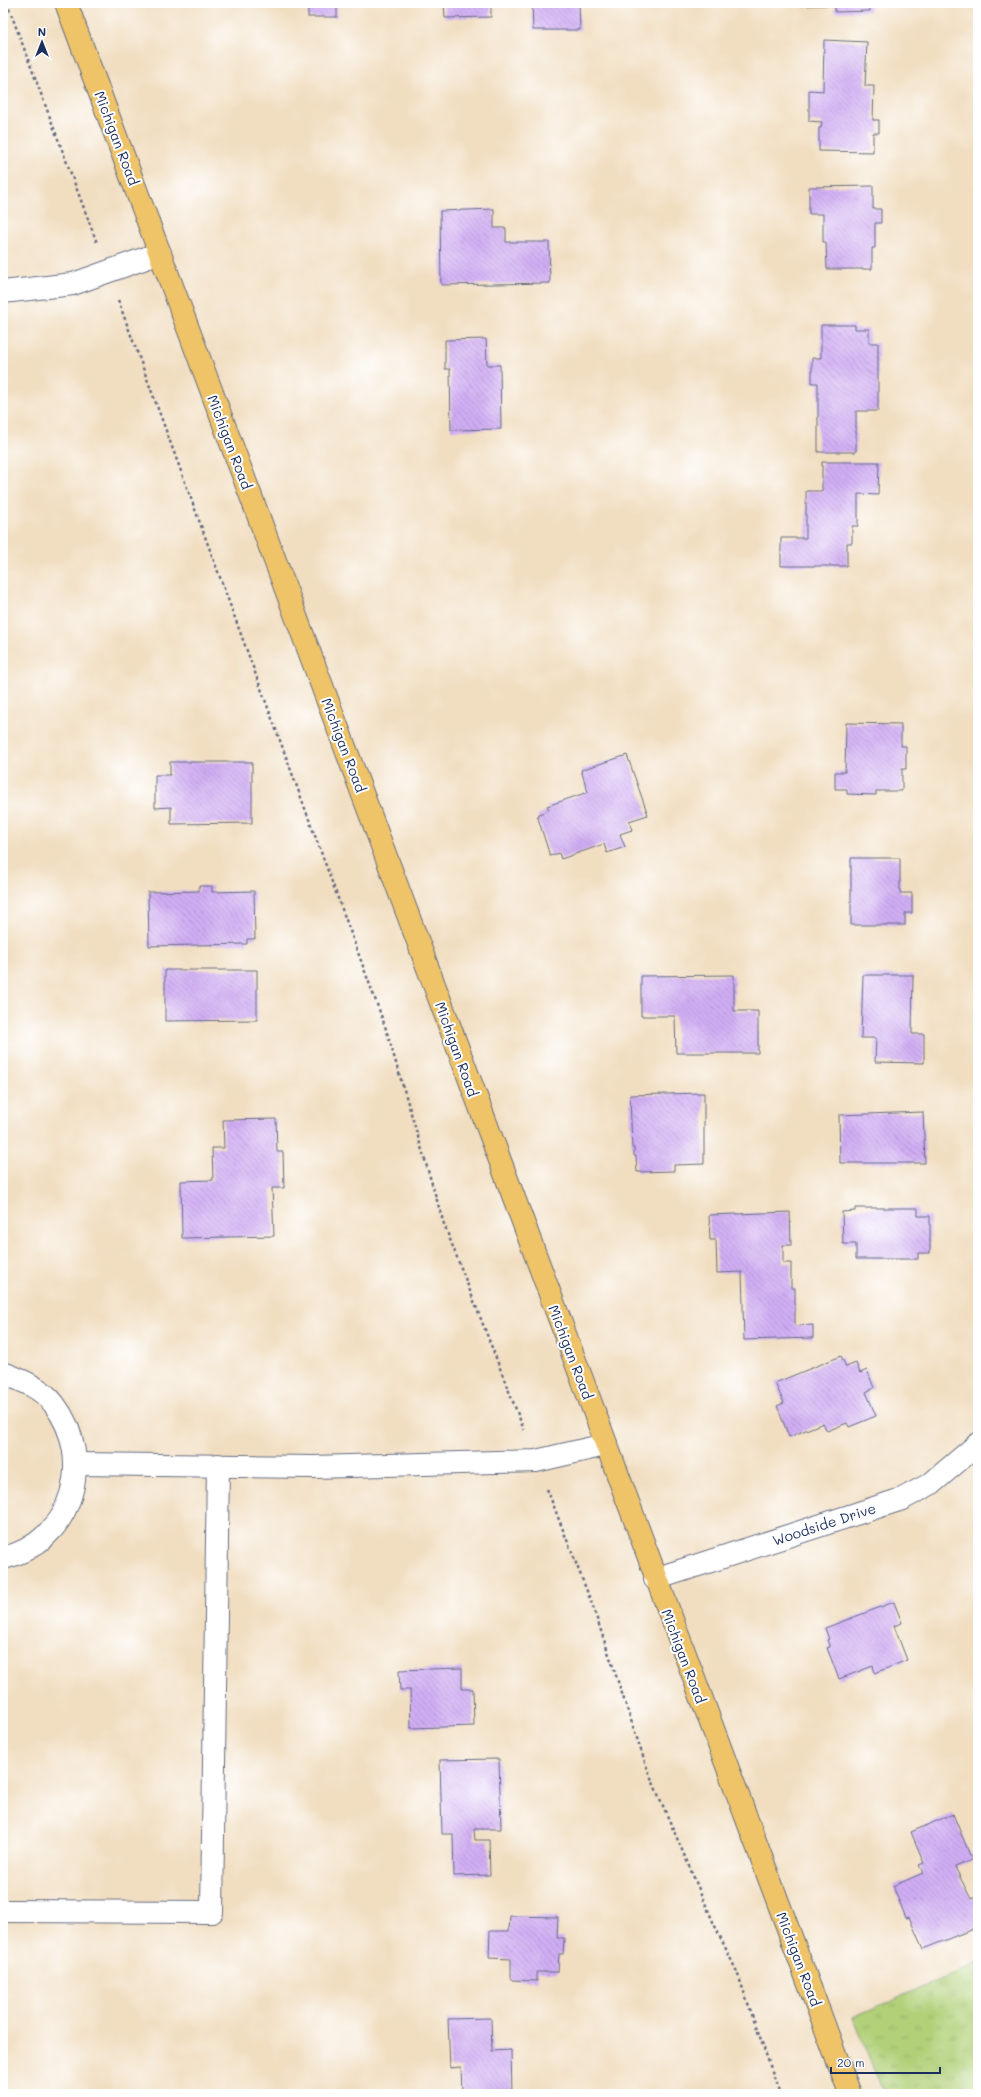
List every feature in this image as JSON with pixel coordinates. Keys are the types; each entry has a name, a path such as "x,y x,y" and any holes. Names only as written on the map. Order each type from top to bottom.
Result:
{"main road":[{"name":"Michigan Road","path":"66,3 655,1579 850,2094"}],"street":[{"path":"3,292 73,284 160,253"},
{"path":"3,1373 29,1383 54,1404 70,1431 76,1464 73,1493 60,1519 40,1540 14,1555 3,1558"},
{"name":"Woodside Drive","path":"655,1579 902,1499 932,1483 978,1444"},
{"path":"76,1464 313,1467 536,1461 605,1445"},
{"path":"3,1911 212,1912 218,1465"}],"path":[{"path":"7,3 108,272 385,1026 444,1224 592,1604 648,1771 714,1924 737,1972 780,2094"}],"green space":[{"path":"978,1963 978,2094 884,2094 853,2018"}],"building":[{"path":"244,3 293,3 293,5 244,6"},
{"path":"308,3 337,3 337,17 308,17"},
{"path":"444,3 491,3 491,17 445,18"},
{"path":"532,3 579,3 580,30 533,30"},
{"path":"794,3 870,3 870,11 835,12 835,5 795,6"},
{"path":"824,40 867,42 865,86 874,86 873,120 879,120 879,133 873,133 873,152 819,151 819,128 821,128 822,122 809,121 809,90 823,91"},
{"path":"873,186 873,209 881,209 881,223 875,223 875,248 872,248 872,269 827,269 826,242 823,242 823,214 809,214 809,187"},
{"path":"494,209 494,228 506,228 506,242 549,242 550,283 441,285 440,211"},
{"path":"821,325 855,325 855,329 869,329 869,343 878,343 878,411 856,411 856,452 818,452 818,383 812,383 812,358 821,358"},
{"path":"486,339 487,365 500,365 501,429 451,430 450,369 445,369 445,340"},
{"path":"822,462 879,462 878,495 858,494 858,526 852,526 852,543 847,543 847,566 781,566 781,538 806,538 806,491 822,491"},
{"path":"846,723 901,724 901,746 906,746 906,769 902,769 902,791 876,791 876,795 847,794 847,789 835,789 835,772 845,772"},
{"path":"627,755 648,815 629,821 632,830 620,834 625,847 607,853 604,844 561,859 559,853 550,856 537,815 549,810 547,806 588,792 581,770"},
{"path":"170,762 252,762 252,823 171,824 171,807 155,808 155,775 170,775"},
{"path":"851,858 900,858 900,893 912,893 912,913 905,913 905,925 851,925"},
{"path":"199,886 212,886 212,892 254,891 255,939 247,939 247,944 149,946 148,892 199,891"},
{"path":"165,970 257,970 257,1020 165,1021"},
{"path":"734,975 734,1011 758,1011 758,1053 676,1053 675,1016 641,1016 641,976"},
{"path":"863,975 913,975 912,1034 924,1034 924,1063 875,1062 876,1038 861,1038"},
{"path":"704,1093 704,1164 674,1165 674,1171 637,1172 636,1156 634,1156 634,1148 632,1148 630,1095"},
{"path":"923,1112 925,1163 840,1163 839,1115"},
{"path":"276,1119 277,1152 283,1152 284,1188 272,1188 274,1236 182,1238 181,1181 213,1180 212,1148 224,1148 223,1120"},
{"path":"855,1208 918,1208 918,1216 930,1216 930,1253 918,1253 918,1259 856,1259 856,1244 843,1244 842,1212 855,1211"},
{"path":"790,1212 791,1245 783,1245 783,1263 791,1263 791,1288 795,1288 795,1326 813,1325 813,1338 744,1340 742,1272 717,1273 716,1240 710,1240 709,1215"},
{"path":"841,1356 846,1367 856,1363 860,1373 867,1370 874,1388 866,1392 876,1416 849,1427 847,1423 827,1431 823,1423 789,1437 777,1406 784,1403 775,1383"},
{"path":"894,1602 902,1623 894,1626 907,1660 875,1673 873,1666 839,1679 827,1648 830,1647 825,1628"},
{"path":"462,1668 462,1689 473,1689 474,1726 411,1728 410,1690 400,1690 399,1670"},
{"path":"499,1759 501,1829 474,1829 475,1840 489,1840 490,1875 454,1876 453,1834 442,1834 440,1760"},
{"path":"953,1814 972,1860 955,1867 971,1899 978,1896 978,1927 923,1949 909,1917 906,1918 893,1886 923,1873 919,1865 924,1863 911,1832"},
{"path":"510,1916 558,1917 557,1938 564,1938 563,1954 559,1954 558,1972 537,1972 537,1981 511,1980 511,1959 489,1958 490,1931 509,1931"},
{"path":"491,2018 492,2051 511,2050 512,2094 462,2094 461,2067 450,2068 448,2019"}]}
